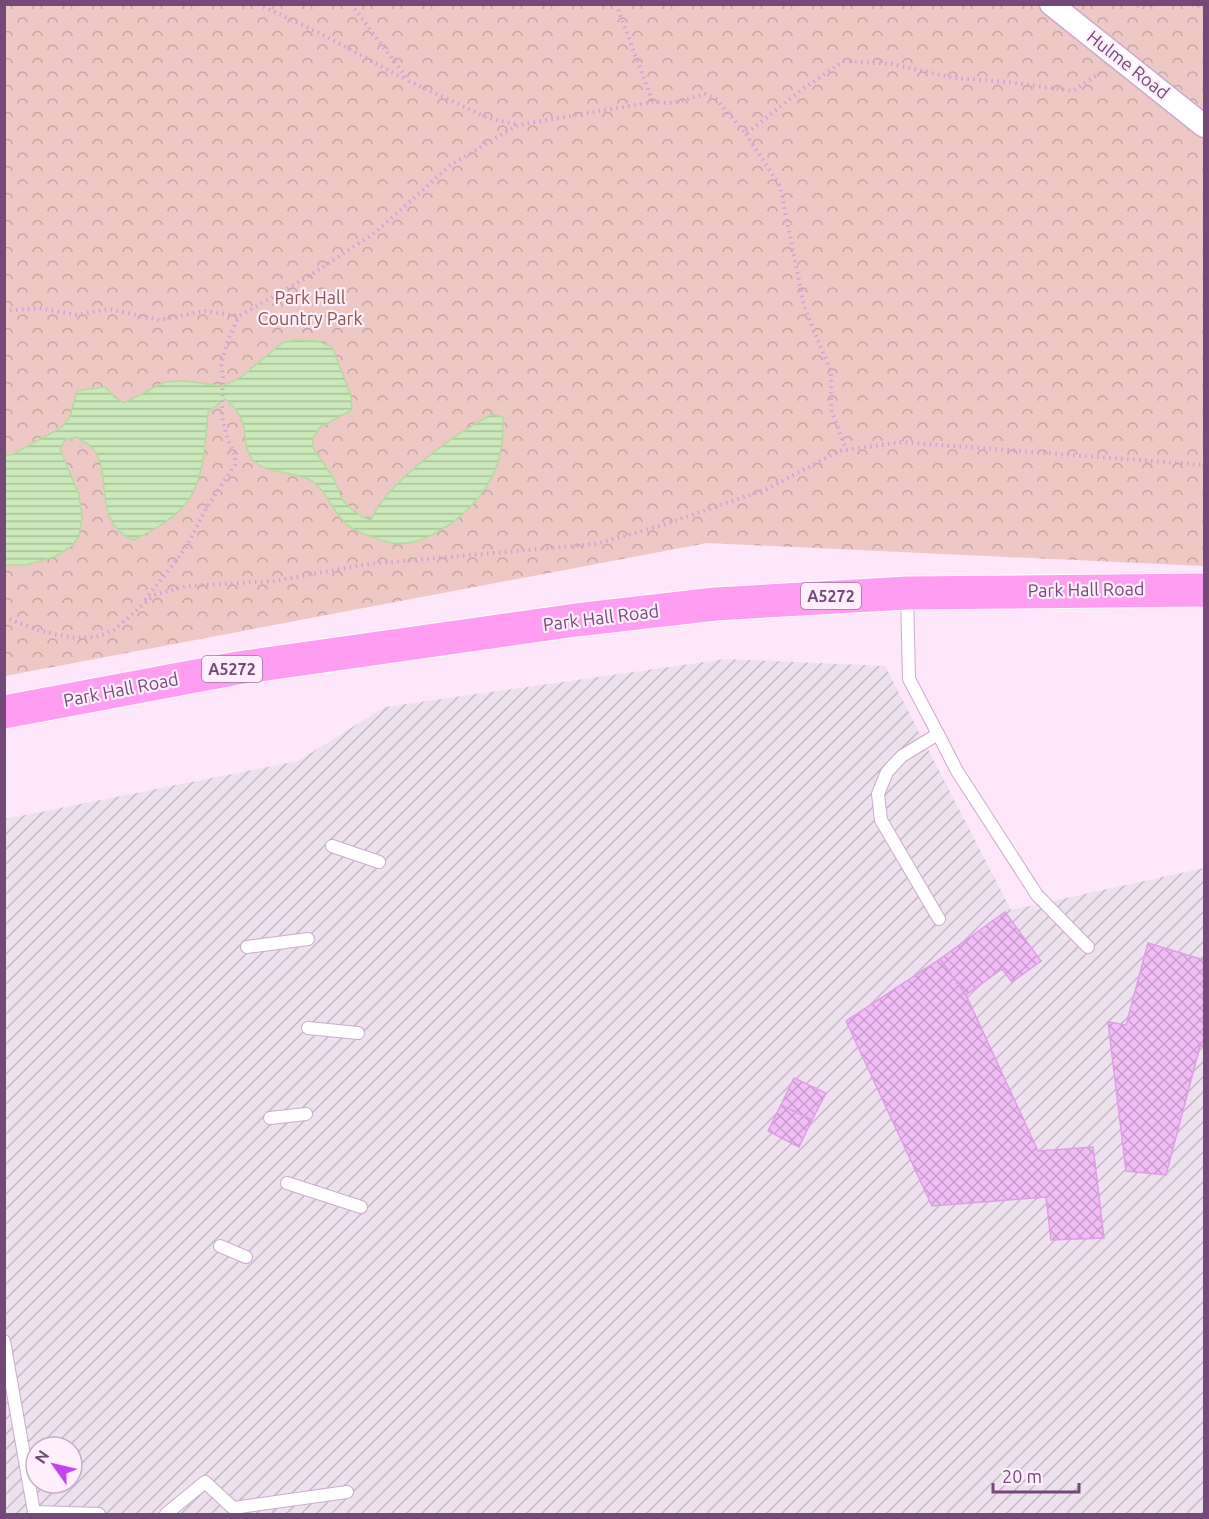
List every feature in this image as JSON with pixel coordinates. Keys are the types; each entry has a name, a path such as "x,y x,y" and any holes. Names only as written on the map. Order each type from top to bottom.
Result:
{"main road":[{"name":"Park Hall Road","path":"4,712 238,668 576,620 716,604 907,593 1204,590"}],"street":[{"name":"Hulme Road","path":"1051,4 1204,126"}],"lane":[{"path":"907,593 909,679 957,771 1037,895 1088,947"},
{"path":"938,734 902,756 887,772 878,794 881,820 939,919"},
{"path":"332,846 379,862"},
{"path":"247,948 308,939"},
{"path":"308,1028 358,1033"},
{"path":"270,1118 306,1114"},
{"path":"287,1183 361,1207"},
{"path":"220,1246 246,1257"},
{"path":"4,1341 34,1512 99,1515"},
{"path":"166,1515 205,1482 233,1508 347,1492"}],"path":[{"path":"258,4 321,34 409,81 488,118 518,125"},
{"path":"351,4 409,81"},
{"path":"616,4 653,102"},
{"path":"1138,4 1137,6 1167,4"},
{"path":"1185,4 1204,7"},
{"path":"746,134 801,90 844,61 892,64 954,78 1073,91 1120,59"},
{"path":"4,311 39,308 77,315 109,309 160,320 205,311 238,316 306,278 376,232 452,164 518,125 653,102 673,104 705,94 716,99 746,134 780,186 804,306 831,372 831,409 846,450"},
{"path":"143,603 185,549 207,507 235,465 235,455 222,417 221,364 238,316"},
{"path":"4,617 46,632 76,638 96,637 114,630 154,595 187,586 274,581 369,564 596,544 663,525 768,489 839,451 900,442 1204,465"}],"shaded area":[{"path":"295,340 317,341 332,347 351,396 352,410 320,427 313,438 313,448 334,479 342,499 351,509 371,520 391,490 424,460 478,422 493,414 503,417 503,436 495,470 487,485 463,514 433,535 400,544 384,541 353,529 346,524 323,492 312,481 267,469 255,462 247,449 240,416 225,399 208,412 200,474 185,504 156,528 133,540 119,531 111,520 97,455 89,445 76,437 65,440 60,449 79,495 82,516 79,536 72,546 54,557 26,565 5,565 5,456 61,428 70,417 77,391 105,387 114,397 124,403 165,382 183,381 223,386 241,377 282,343"},
{"path":"725,659 885,666 1011,910 1204,868 1204,1514 5,1514 5,819 298,761 385,707"}],"green space":[{"name":"Park Hall Country Park","path":"5,5 1204,5 1204,566 707,543 5,676"}],"building":[{"path":"1005,912 1041,961 1012,982 1002,969 966,995 940,959"},
{"path":"1148,943 1204,960 1204,1047 1200,1046 1166,1175 1126,1171 1108,1022 1126,1025"},
{"path":"940,959 966,995 1038,1151 1093,1147 1104,1238 1051,1240 1046,1197 932,1206 846,1021"},
{"path":"794,1078 826,1093 812,1120 781,1105"},
{"path":"781,1105 812,1120 799,1147 768,1131"}]}
